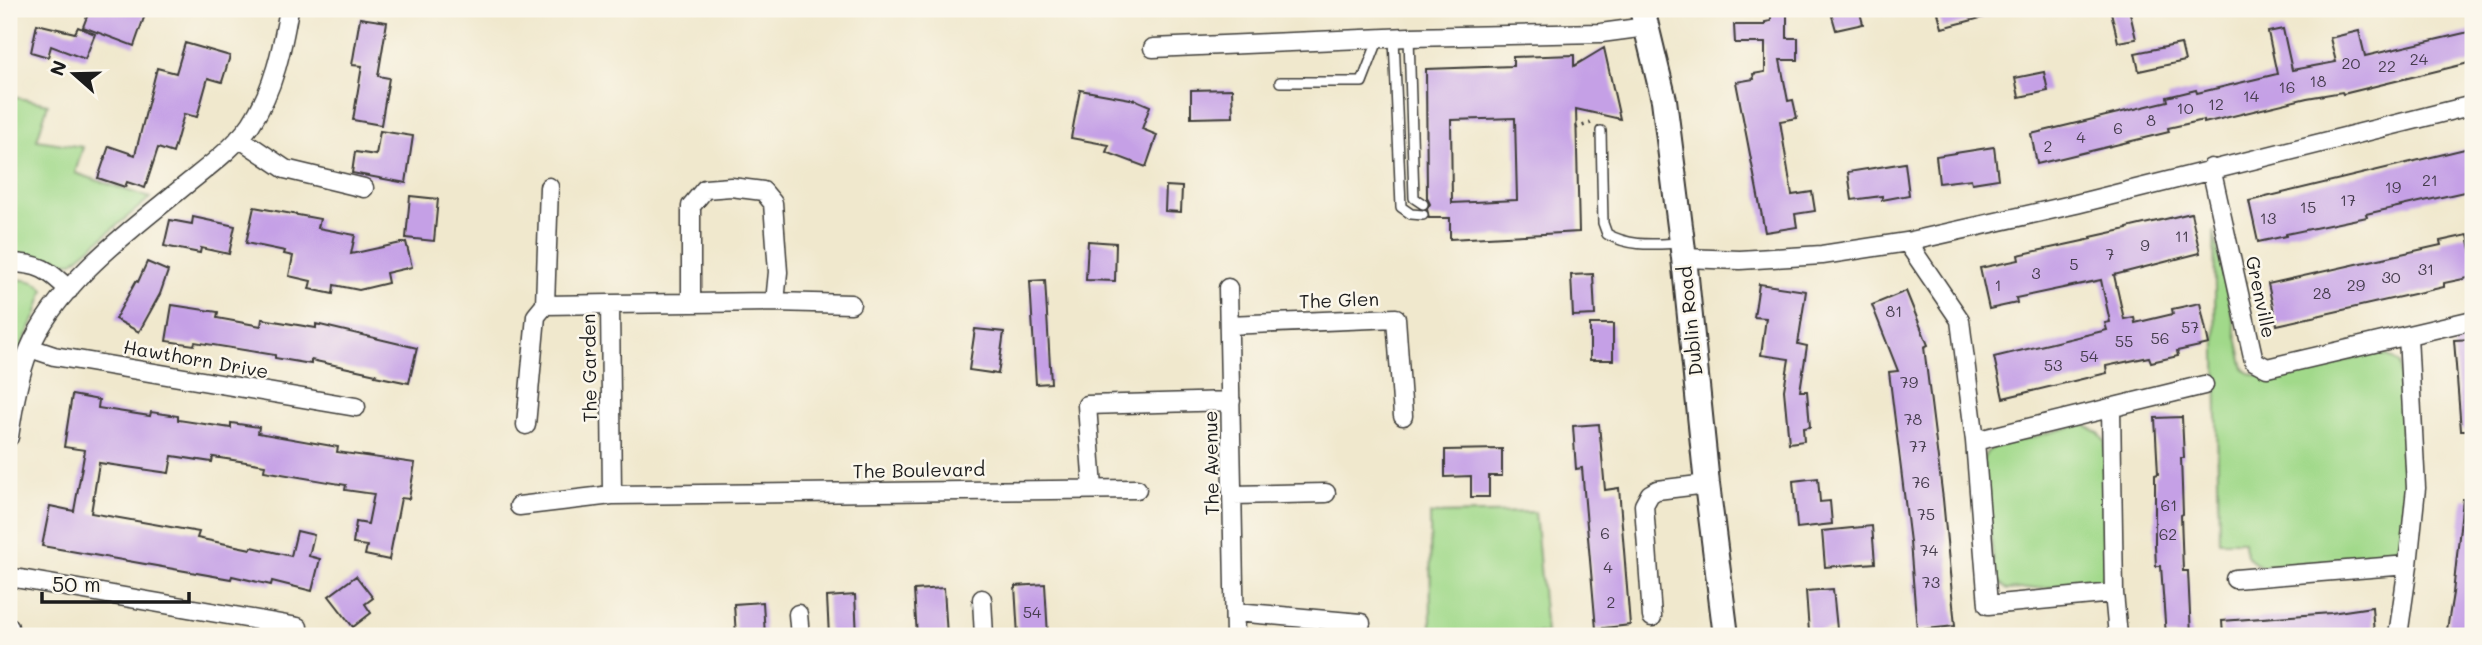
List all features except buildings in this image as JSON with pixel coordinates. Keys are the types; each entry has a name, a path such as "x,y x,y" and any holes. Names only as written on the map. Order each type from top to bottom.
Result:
{"main road":[{"name":"Dublin Road","path":"1644,18 1664,100 1726,636"}],"street":[{"path":"9,438 14,404 30,348 52,312 96,258 221,156 251,124 269,89 282,54 289,9"},
{"path":"1153,48 1601,33 1644,18"},
{"path":"1683,250 1740,260 1822,256 1908,242 2076,204 2473,105"},
{"path":"239,138 285,169 364,187"},
{"name":"Grenville","path":"2211,169 2254,361 2267,368 2473,320"},
{"path":"526,425 536,316 545,305 549,187"},
{"path":"691,302 691,206 705,189 731,187 763,191 774,203 778,272 775,302"},
{"path":"1908,242 1960,320 1975,441 1988,604 2114,593"},
{"path":"9,263 50,271 69,290"},
{"name":"The Avenue","path":"1228,288 1235,636"},
{"path":"610,304 851,304"},
{"name":"The Garden","path":"545,305 610,304 612,495"},
{"name":"The Glen","path":"1229,325 1396,318 1403,416"},
{"path":"2398,636 2416,488 2408,336"},
{"name":"Hawthorn Drive","path":"30,348 54,356 356,407"},
{"path":"1975,441 2204,386"},
{"path":"1093,489 1087,405 1231,401"},
{"path":"2111,408 2114,593 2118,636"},
{"path":"1652,617 1644,505 1650,494 1657,491 1707,484"},
{"name":"The Boulevard","path":"519,506 612,495 1137,489"},
{"path":"1233,495 1326,493"},
{"path":"2235,579 2408,565"},
{"path":"9,577 298,626"},
{"path":"982,599 984,636"},
{"path":"1236,612 1361,623"},
{"path":"798,614 800,636"},
{"path":"9,627 9,636"}],"lane":[{"path":"1280,82 1362,82 1394,38"},
{"path":"1394,38 1414,198 1423,204"},
{"path":"1394,38 1401,206 1411,214 1423,215"},
{"path":"1601,131 1603,223 1607,234 1632,244 1683,250"}],"green space":[{"path":"9,96 48,104 37,140 83,147 75,173 150,198 73,262 9,254"},
{"path":"2214,231 2244,369 2255,375 2286,376 2369,353 2386,355 2400,365 2406,489 2403,537 2397,549 2382,558 2264,567 2249,558 2244,541 2219,541"},
{"path":"9,279 33,282 44,290 36,315 9,373"},
{"path":"2083,424 2099,433 2105,442 2106,574 2097,584 2007,590 1995,578 1983,459 1994,447"},
{"path":"1535,512 1546,633 1431,632 1430,514"}]}
